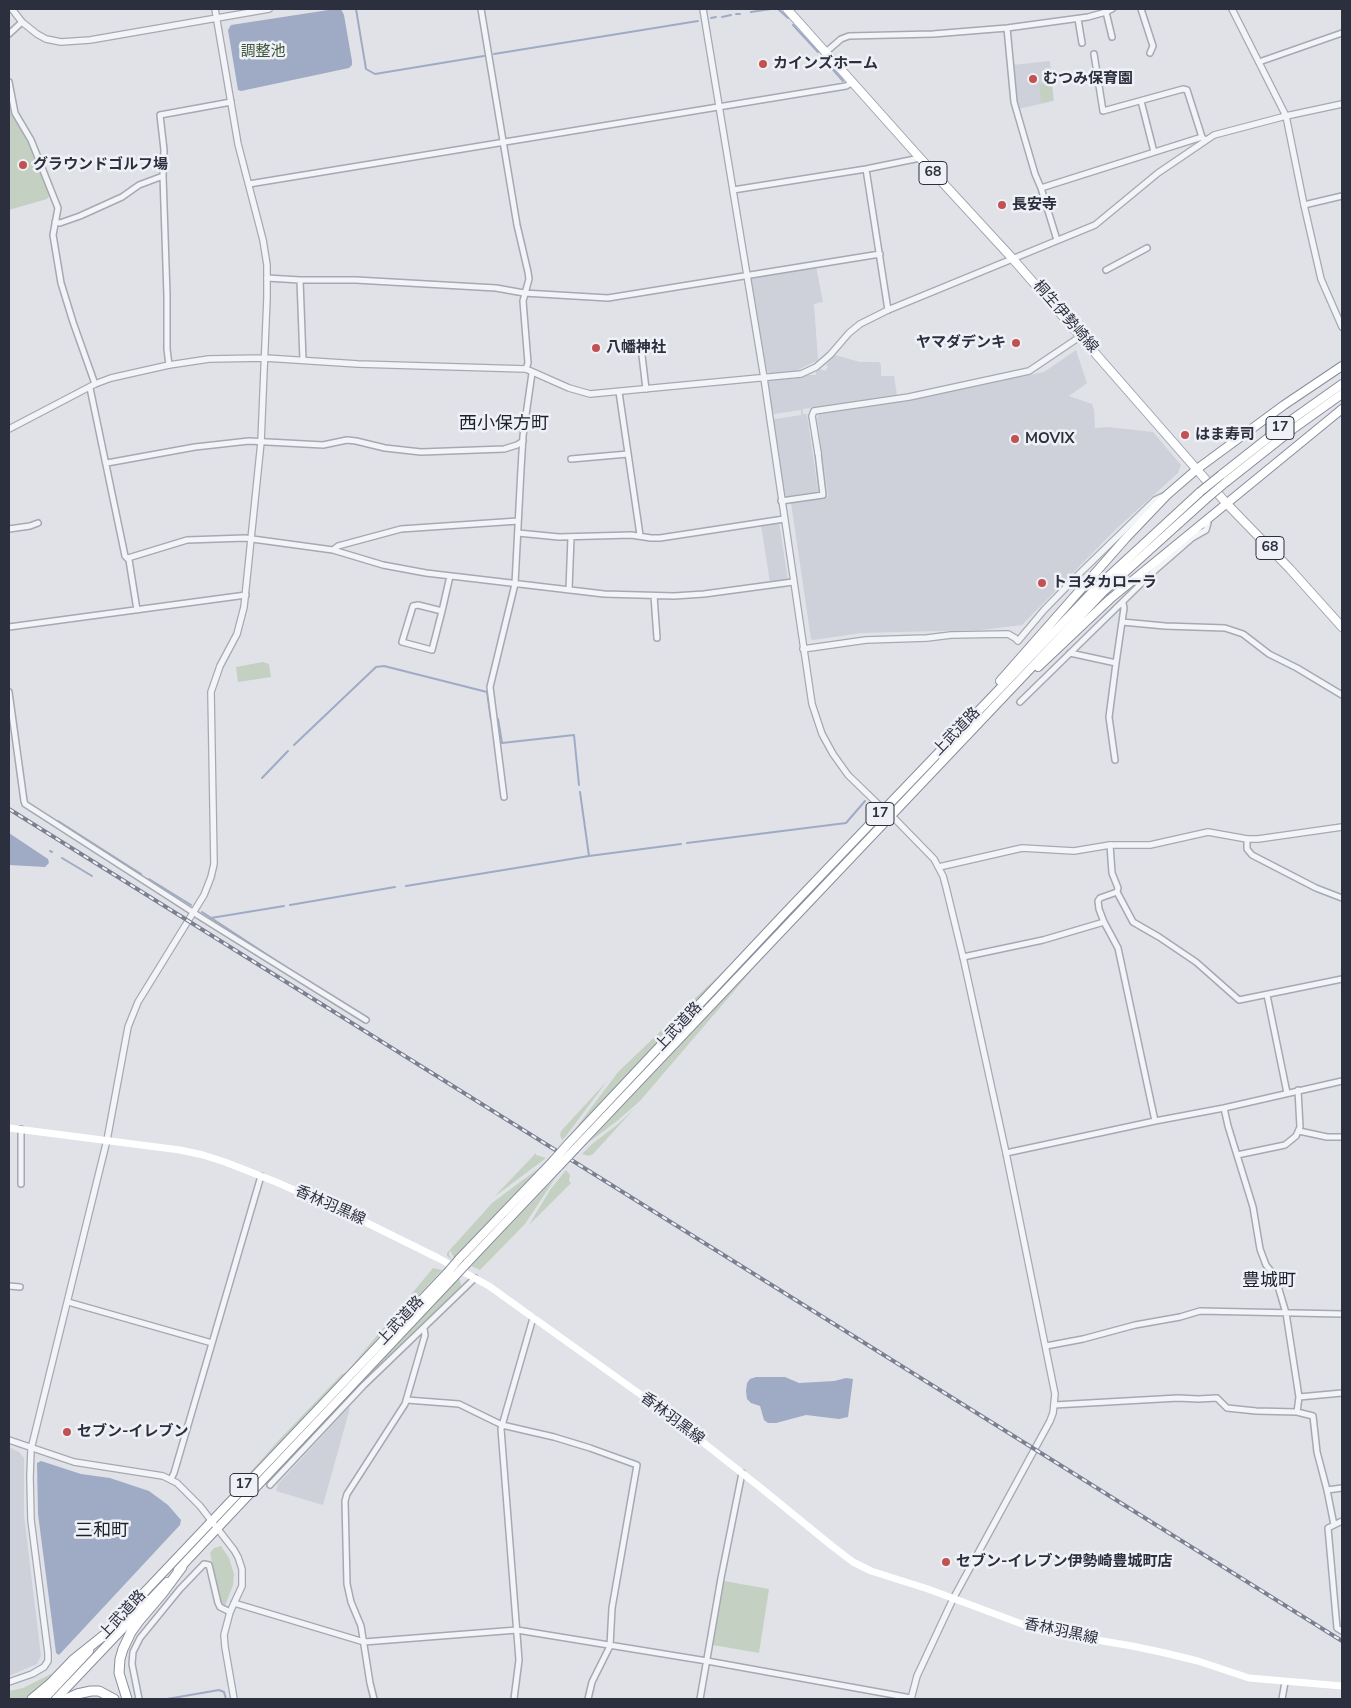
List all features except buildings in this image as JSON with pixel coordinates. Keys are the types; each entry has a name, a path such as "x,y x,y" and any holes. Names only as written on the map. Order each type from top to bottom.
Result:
{"highway":[{"path":"127,1699 119,1673 122,1650 139,1621 182,1566"},
{"path":"32,1699 50,1684 73,1660 103,1636"},
{"path":"66,1699 77,1694 99,1691 114,1699"}],"main road":[{"name":"桐生伊勢崎線","path":"786,9 1082,336 1196,469 1339,618 1342,627"},
{"path":"974,715 1003,677 1055,617 1167,495 1196,469 1284,405 1342,366"},
{"name":"上武道路","path":"44,1699 447,1273 463,1261 1104,591 1206,499 1223,479 1288,423 1342,384"},
{"name":"上武道路","path":"572,1147 974,715 1097,587 1200,492 1223,479 1342,394"},
{"path":"984,717 1110,599 1342,409"},
{"name":"香林羽黒線","path":"9,1128 180,1150 203,1155 261,1176 354,1217 475,1278 658,1407 854,1562 871,1571 928,1589 953,1600 1038,1630 1132,1646 1198,1661 1249,1678 1342,1686"},
{"name":"上武道路","path":"56,1699 182,1566 281,1467 454,1277 463,1261"}],"street":[{"path":"12,9 29,29 46,39 61,42 77,42 269,9"},
{"path":"9,1682 25,1677 40,1669 46,1664 48,1658 31,1520 31,1449 107,1140 128,1027 135,1008 210,884 215,858 211,692 220,666 237,634 246,595 261,442 267,278 264,240 238,144 215,9"},
{"path":"481,9 502,142 529,279 523,302 528,363 526,369"},
{"path":"703,9 764,378 812,704 822,734 833,754 848,775 879,805"},
{"path":"826,52 841,39 849,36 933,34 1007,28 1078,18 1112,9"},
{"path":"1141,9 1154,46 1150,53"},
{"path":"1232,9 1286,116 1321,279 1342,327"},
{"path":"1106,12 1112,37"},
{"path":"1078,18 1082,43"},
{"path":"9,34 22,22"},
{"path":"1007,28 1014,102 1034,174 1041,188 1058,240"},
{"path":"1258,62 1342,33"},
{"path":"1094,54 1103,111 1183,89 1186,90 1204,139"},
{"path":"249,184 846,86 853,82"},
{"path":"9,86 15,113 31,140 58,208 53,238 61,283 92,386 125,556 130,560 137,610"},
{"path":"1141,101 1154,152"},
{"path":"169,365 167,354 164,150 160,116 230,102"},
{"path":"1041,188 1223,132 1342,104"},
{"path":"9,429 92,386 120,375 209,359 265,358 358,364 526,369 569,388 590,394 801,374 808,372 830,355 849,333 860,324 888,310 1094,225 1158,173 1204,139"},
{"path":"733,190 866,169 920,158"},
{"path":"866,169 888,310"},
{"path":"55,222 60,223 80,216 122,197 139,185 163,176"},
{"path":"1304,205 1342,196"},
{"path":"1106,270 1147,248"},
{"path":"267,278 356,280 496,288 524,293 608,298 880,254"},
{"path":"300,280 303,360"},
{"path":"782,501 823,495 812,416 814,411 909,397 1029,371 1082,336"},
{"path":"641,347 646,389"},
{"path":"504,797 490,687 515,584 523,441 532,373"},
{"path":"620,392 640,535"},
{"path":"107,463 195,447 266,440 323,445 347,440 385,448 421,452 504,449 523,441"},
{"path":"571,459 628,454"},
{"path":"803,648 866,640 927,638 951,635 1008,634 1018,641 1044,610 1155,500 1167,495"},
{"path":"518,533 535,536 640,535 660,538 784,519"},
{"path":"1020,702 1153,572 1192,538 1206,530 1207,519"},
{"path":"333,550 338,546 401,529 518,521"},
{"path":"9,529 38,523"},
{"path":"569,590 571,536"},
{"path":"128,558 187,540 252,538 333,550 402,569 569,590 654,596 704,594 793,582"},
{"path":"442,611 418,605 413,606 402,642 432,650 442,611 450,576"},
{"path":"9,627 246,595"},
{"path":"654,596 657,638"},
{"path":"1115,760 1109,717 1124,608 1122,603"},
{"path":"1122,622 1225,628 1243,634 1269,654 1342,695"},
{"path":"1070,653 1116,663"},
{"path":"9,692 24,801 26,804 366,1020"},
{"path":"234,1603 364,1642 517,1630 707,1661 911,1699 920,1669 953,1600 1050,1421 1054,1405 1055,1388 1006,1153 946,887 939,867 926,850 894,818"},
{"path":"939,867 1022,848 1068,852 1110,845 1150,845 1208,832 1247,839 1268,838 1342,826"},
{"path":"1247,839 1247,848 1252,855 1316,888 1342,898"},
{"path":"1110,845 1112,873 1118,888 1117,892 1132,922 1159,937 1196,962 1239,1000 1342,979"},
{"path":"1117,892 1099,899 1099,909 1118,948 1154,1121"},
{"path":"963,957 1043,940 1104,922"},
{"path":"1266,995 1287,1093"},
{"path":"1006,1153 1224,1108 1342,1081"},
{"path":"1237,1155 1285,1145 1296,1136 1299,1131 1300,1104 1298,1090"},
{"path":"1224,1108 1253,1207 1260,1249 1266,1265 1275,1276 1286,1313 1299,1397 1297,1412"},
{"path":"21,1129 21,1184"},
{"path":"1299,1131 1342,1138"},
{"path":"171,1479 261,1176"},
{"path":"333,1411 368,1382 475,1278"},
{"path":"9,1286 20,1287"},
{"path":"68,1302 212,1343"},
{"path":"1046,1346 1083,1339 1135,1325 1180,1317 1200,1310 1342,1314"},
{"path":"514,1699 519,1660 502,1425 533,1318"},
{"path":"374,1699 364,1642 359,1620 351,1602 348,1584 345,1501 347,1494 401,1413 407,1400 425,1335 424,1329"},
{"path":"1299,1397 1342,1393"},
{"path":"1054,1405 1178,1398 1217,1398 1227,1408 1297,1412 1314,1416 1318,1452 1334,1525"},
{"path":"407,1400 458,1404 502,1425 581,1445 638,1466 612,1608 610,1646 592,1682 588,1699"},
{"path":"9,1440 31,1449 84,1465 155,1474 171,1479 188,1493 238,1557 242,1569 242,1586 230,1612 224,1640 234,1699"},
{"path":"270,1485 281,1467"},
{"path":"700,1699 722,1569 742,1473"},
{"path":"1327,1490 1342,1488"},
{"path":"1342,1521 1328,1528 1337,1628 1342,1631"},
{"path":"139,1699 132,1664 133,1652 140,1638 180,1589 204,1564 209,1565 220,1607 230,1612"},
{"path":"1282,1699 1285,1682"}],"shaded area":[{"name":"むつみ保育園","path":"1050,61 1054,101 1018,109 1012,65"},
{"path":"816,266 823,302 814,304 818,360 796,371 772,375 767,371 751,280 753,277"},
{"path":"1076,350 1087,383 1069,396 1092,404 1095,428 1108,427 1153,432 1181,465 1178,473 1115,530 1022,625 981,630 861,633 811,639 791,503 827,498 828,495 817,418 819,413 903,401 1044,372"},
{"path":"835,355 860,362 879,362 881,365 881,376 894,376 897,395 803,409 803,414 807,414 818,490 817,492 784,495 773,422 775,419 801,415 801,410 774,414 771,412 767,383 769,381 816,375 816,371 821,369 825,371 828,367 826,365"},
{"path":"779,522 788,580 770,583 761,525"},
{"path":"349,1407 323,1505 276,1491 278,1484"},
{"path":"9,1447 19,1452 24,1458 24,1515 41,1656 37,1664 9,1676"}],"green space":[{"path":"1052,83 1053,100 1041,103 1039,85"},
{"name":"グラウンドゴルフ場","path":"9,111 12,111 25,134 50,195 47,199 9,210"},
{"path":"263,662 269,664 271,677 238,682 236,667"},
{"path":"757,939 641,1060 572,1133 618,1072"},
{"path":"764,956 640,1101 588,1143"},
{"path":"608,1080 566,1136 562,1140 561,1131"},
{"path":"635,1108 593,1154 589,1156 582,1154 592,1144"},
{"path":"536,1153 536,1155 546,1158 494,1197"},
{"path":"539,1168 454,1258 450,1250 449,1255 452,1260 447,1256 447,1253 492,1203"},
{"path":"566,1170 570,1175 569,1181 571,1183 529,1225 550,1190"},
{"path":"556,1177 525,1224 480,1270 471,1266"},
{"path":"433,1268 442,1270 353,1365 355,1362"},
{"path":"459,1278 462,1288 339,1408 338,1407"},
{"path":"346,1373 219,1507 279,1440 342,1374"},
{"path":"329,1415 330,1417 287,1464 285,1462"},
{"path":"221,1546 229,1558 234,1574 233,1585 225,1606 220,1602 210,1553 214,1548"},
{"path":"724,1581 769,1589 759,1653 713,1645"},
{"path":"51,1674 52,1676 26,1699 9,1699 9,1691 23,1688"}],"water":[{"path":"341,9 344,15 352,61 352,65 349,68 241,91 238,90 228,30 231,25"},
{"path":"9,833 48,859 49,863 45,867 9,865"},
{"path":"756,1377 785,1377 799,1383 834,1381 846,1378 853,1379 848,1417 839,1419 806,1415 776,1423 768,1423 764,1420 760,1406 751,1403 747,1399 747,1383 750,1379"},
{"path":"41,1461 81,1474 110,1478 149,1491 168,1505 181,1520 180,1525 59,1655 56,1653 38,1514 37,1463"}],"waterway":[{"path":"356,9 366,69 375,74 484,56"},
{"path":"751,12 771,9"},
{"path":"778,9 788,18"},
{"path":"722,17 731,15"},
{"path":"711,18 716,17"},
{"path":"494,54 698,21"},
{"path":"793,25 818,52"},
{"path":"822,57 843,81"},
{"path":"294,745 376,667 384,666 487,692 491,720"},
{"path":"498,719 502,743 574,735 579,785"},
{"path":"262,778 288,751"},
{"path":"580,792 589,856"},
{"path":"687,843 846,823 865,801"},
{"path":"58,821 141,874"},
{"path":"406,886 589,856 681,844"},
{"path":"62,858 92,876"},
{"path":"149,879 191,905"},
{"path":"290,905 395,887"},
{"path":"211,918 284,906"},
{"path":"202,912 292,971"},
{"path":"167,1699 219,1690 224,1692 226,1699"}],"railway":[{"path":"9,809 1342,1641"}],"place":[{"name":"カインズホーム","path":"763,64"},
{"name":"むつみ保育園","path":"1033,79"},
{"name":"グラウンドゴルフ場","path":"23,165"},
{"name":"長安寺","path":"1002,205"},
{"name":"ヤマダデンキ","path":"1016,343"},
{"name":"八幡神社","path":"596,348"},
{"name":"はま寿司","path":"1185,435"},
{"name":"MOVIX","path":"1015,439"},
{"name":"トヨタカローラ","path":"1042,583"},
{"name":"セブン-イレブン","path":"67,1432"},
{"name":"セブン-イレブン伊勢崎豊城町店","path":"946,1562"}],"district":[{"name":"西小保方町","path":"504,425"},
{"name":"豊城町","path":"1269,1282"},
{"name":"三和町","path":"102,1532"}],"park label":[{"name":"調整池","path":"263,52"}]}
